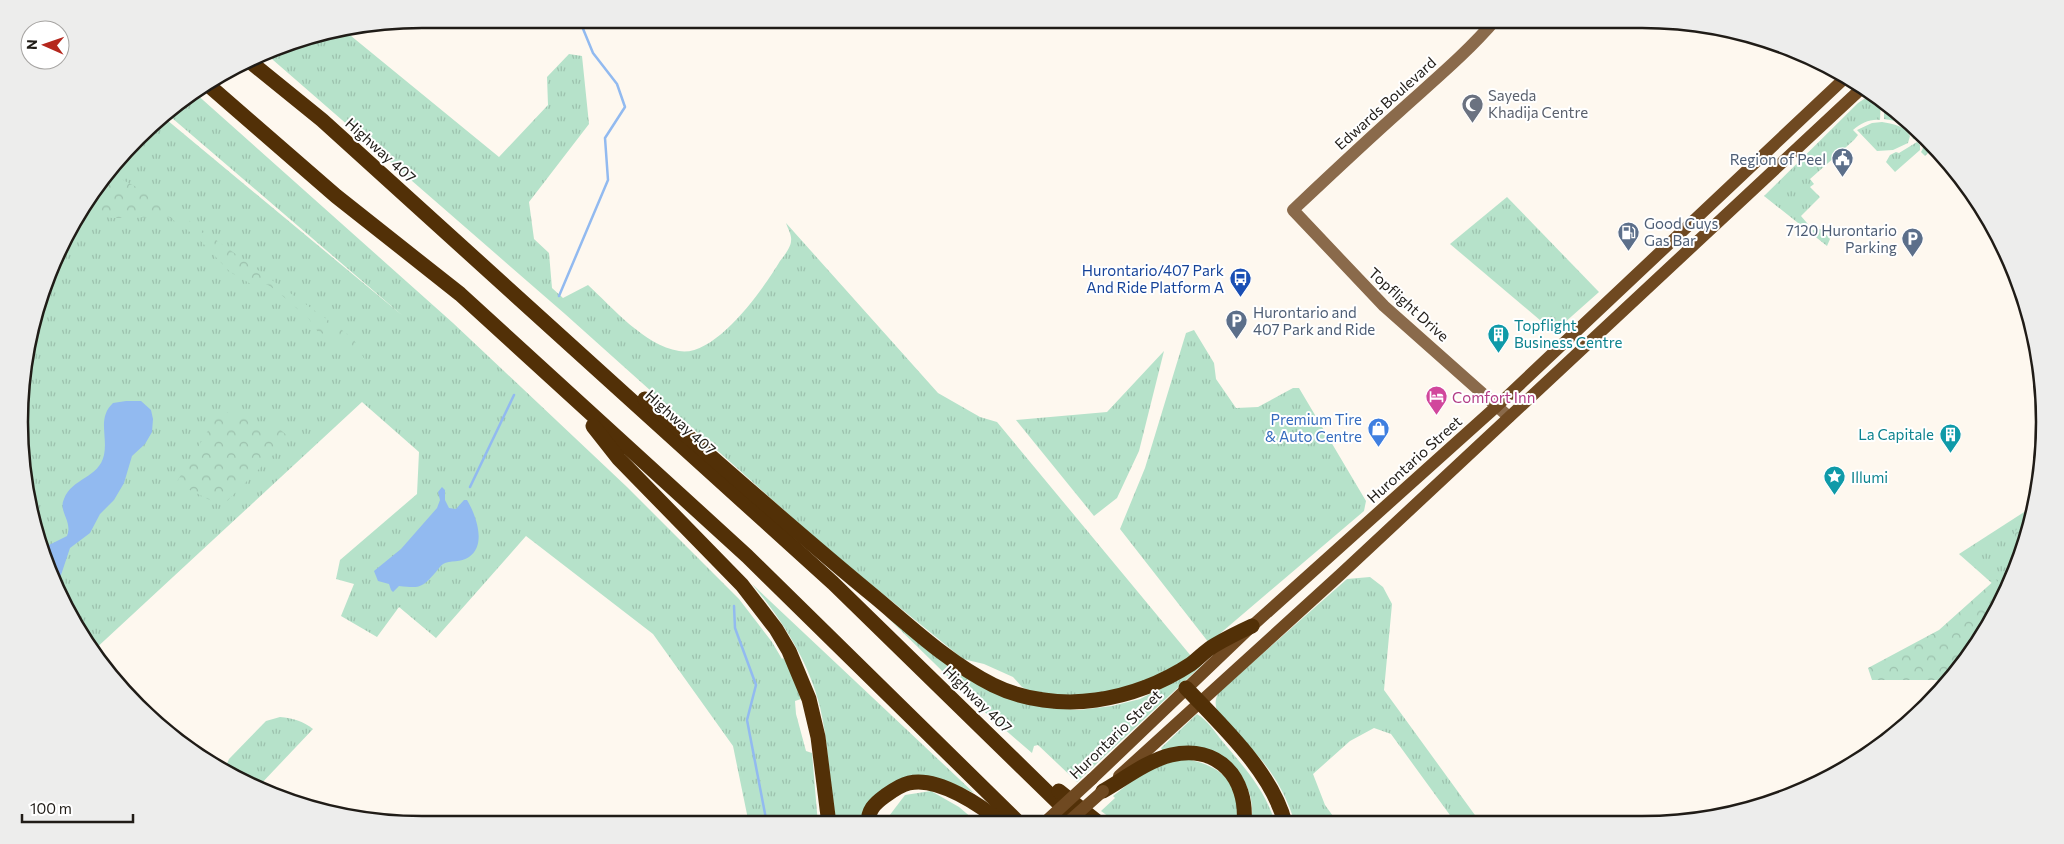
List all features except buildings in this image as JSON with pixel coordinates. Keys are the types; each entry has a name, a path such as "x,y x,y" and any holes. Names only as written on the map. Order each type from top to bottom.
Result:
{"highway":[{"name":"Highway 407","path":"254,65 322,120 833,583 1071,816"},
{"path":"212,88 336,196 460,294 747,556 1012,816"},
{"path":"570,345 587,350 845,573 937,648 994,686 1044,700 1069,702 1121,696 1144,689 1168,678 1193,663 1213,646 1252,626"},
{"path":"568,394 619,459 742,585 776,629 794,660 809,698 818,737 828,816"},
{"path":"1186,688 1260,770 1279,803 1283,816"},
{"path":"1103,791 1157,760 1170,755 1195,754 1208,756 1220,762 1238,781 1243,795 1245,816"},
{"path":"1032,777 1062,793 1090,816"},
{"path":"868,816 874,804 895,789 910,782 935,784 951,789 994,816"}],"main road":[{"name":"Hurontario Street","path":"1052,816 1252,626 1497,406 1842,82"},
{"path":"1076,816 1342,574 1858,92"}],"street":[{"name":"Edwards Boulevard","path":"1293,210 1390,120 1440,77 1488,28"},
{"name":"Topflight Drive","path":"1293,210 1384,306 1509,417"}],"green space":[{"path":"349,34 499,157 548,105 547,77 569,54 582,56 589,124 529,202 534,239 549,253 552,288 563,298 588,285 641,334 666,347 679,351 693,350 708,344 723,333 763,287 790,246 791,236 786,223 938,393 980,417 997,422 1191,656 1140,686 1074,697 1034,693 1022,687 1013,677 984,664 963,659 824,546 565,314 271,58 295,48"},
{"path":"199,97 453,323 627,487 739,599 772,642 782,659 787,663 801,699 795,701 796,714 806,751 812,753 817,816 747,816 733,746 653,634 526,536 436,638 399,607 377,637 341,616 354,584 336,579 340,560 417,494 419,452 362,402 98,647 68,596 48,549 41,524 35,499 28,448 28,396 35,345 48,295 80,225 125,162 168,121 403,316 171,117"},
{"path":"1866,98 1881,108 1880,120 1866,122 1853,130 1858,135 1854,140 1810,179 1814,184 1810,187 1820,197 1801,216 1813,230 1821,229 1830,239 1827,246 1764,196 1858,103"},
{"path":"1884,111 1898,122 1898,122 1884,119"},
{"path":"1882,122 1905,129 1910,136 1908,143 1893,150 1877,151 1857,130 1872,123"},
{"path":"1917,142 1920,145 1920,150 1895,172 1886,162 1890,155 1896,152 1899,153"},
{"path":"1922,144 1929,152 1925,156 1921,152"},
{"path":"114,176 156,197 353,338 368,366 342,341 318,332 309,319 277,291 268,285 251,284 230,272 197,237 169,217 112,218 88,213"},
{"path":"1507,197 1599,292 1554,332 1450,244"},
{"path":"1194,330 1214,363 1216,379 1236,408 1258,407 1293,388 1299,388 1366,501 1364,511 1209,643 1120,529 1145,468 1186,333"},
{"path":"1164,351 1139,451 1117,498 1094,516 1016,420 1107,412"},
{"path":"220,411 242,416 260,429 276,426 290,438 222,506 176,483"},
{"path":"2026,511 2016,549 1999,589 1959,554"},
{"path":"2025,517 2017,545 2015,545 2015,532"},
{"path":"1370,577 1383,587 1392,604 1384,690 1476,816 1451,816 1391,734 1374,728 1350,741 1313,774 1325,805 1333,816 1293,816 1289,805 1273,776 1255,752 1219,715 1216,701 1219,692 1347,579"},
{"path":"1996,579 2002,582 1984,619 1941,680 1872,680 1868,668 1939,630"},
{"path":"752,584 974,793 949,782 934,778 866,809 863,816 836,816 823,721 815,690 793,641 774,612"},
{"path":"885,615 948,663 1054,708 1079,710 1112,706 1140,699 1183,677 1204,661 1201,666 1077,782 1038,745 1034,746 1032,753 980,708"},
{"path":"1197,714 1211,726 1254,780 1273,816 1252,816 1249,793 1244,780 1235,767 1164,754 1161,748"},
{"path":"280,717 289,718 298,720 313,729 263,782 227,765 229,759 266,721"},
{"path":"1183,757 1209,766 1217,770 1229,782 1236,797 1238,816 1108,816 1101,811 1115,798 1113,796 1142,773"},
{"path":"931,791 959,807 970,816 889,816 905,795"}],"water":[{"path":"141,401 151,410 153,419 152,432 145,444 132,456 124,483 114,500 100,514 90,533 70,548 60,577 47,546 67,536 68,526 63,504 68,492 73,486 97,469 101,463 105,448 105,415 113,403"},
{"path":"442,487 445,490 445,500 449,508 456,509 464,500 467,500 476,521 479,538 478,545 474,552 466,559 443,564 423,585 415,587 399,586 393,592 389,584 378,581 374,571 401,549 437,508 440,500 438,492"}],"waterway":[{"path":"559,296 608,180 605,138 625,107 617,84 593,53 583,28"},
{"path":"470,487 514,395"},
{"path":"734,606 735,628 756,685 747,720 765,816"}],"place":[{"name":"Sayeda Khadija Centre","path":"1472,123"},
{"name":"Region of Peel","path":"1842,178"},
{"name":"Good Guys Gas Bar","path":"1628,251"},
{"name":"7120 Hurontario Parking","path":"1913,258"},
{"name":"Hurontario/407 Park And Ride Platform A","path":"1240,298"},
{"name":"Hurontario and 407 Park and Ride","path":"1237,340"},
{"name":"Topflight Business Centre","path":"1498,353"},
{"name":"Comfort Inn","path":"1436,416"},
{"name":"Premium Tire & Auto Centre","path":"1378,447"},
{"name":"La Capitale","path":"1950,453"},
{"name":"Illumi","path":"1835,496"}]}
